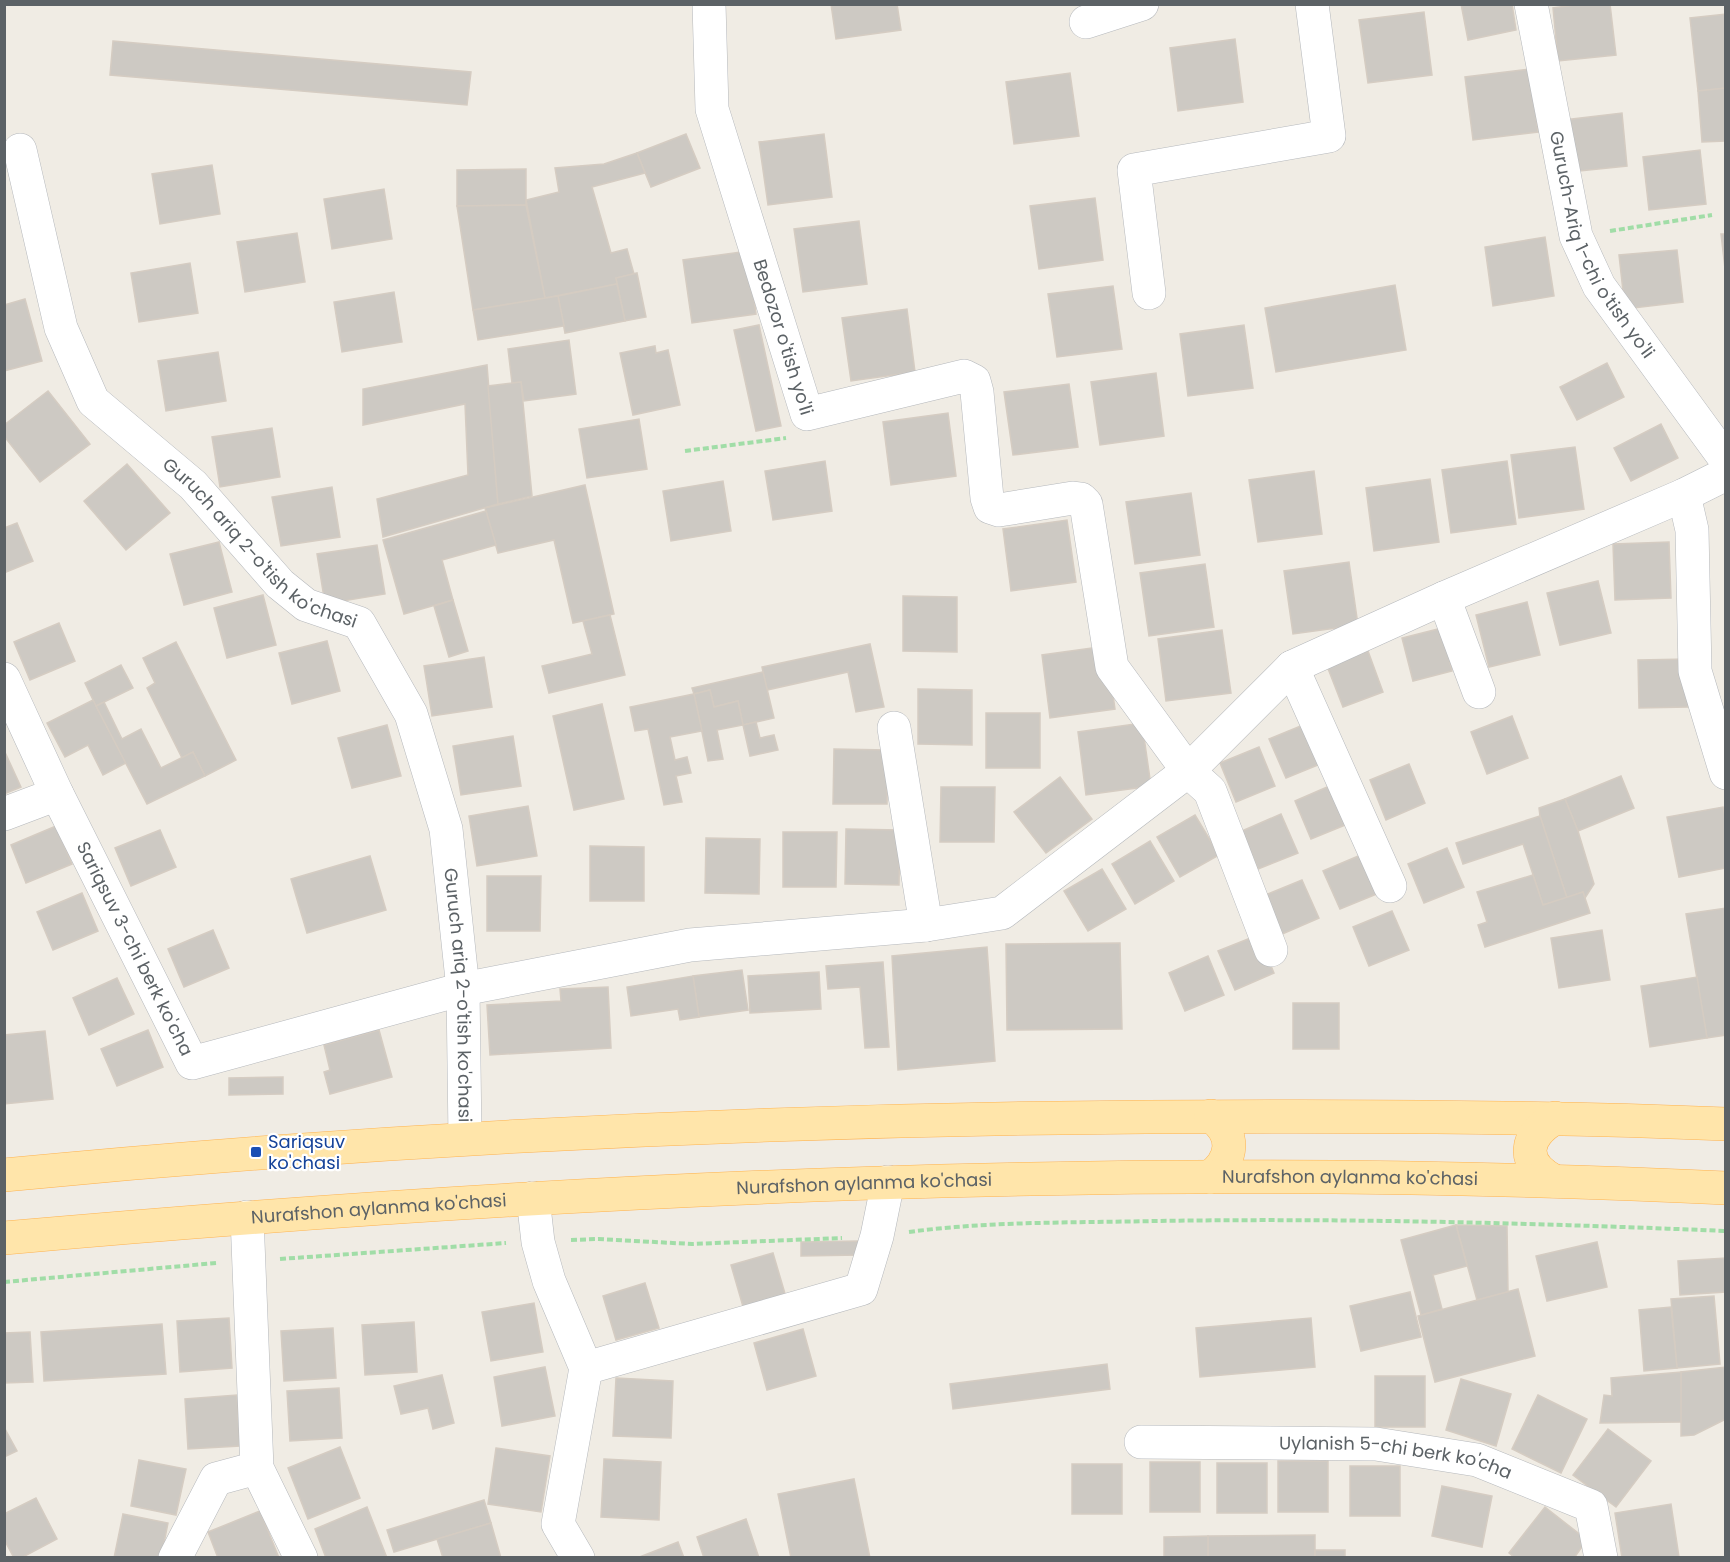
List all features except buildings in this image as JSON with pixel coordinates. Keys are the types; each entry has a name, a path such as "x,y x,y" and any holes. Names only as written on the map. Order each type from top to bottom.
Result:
{"main road":[{"path":"4,1175 245,1153 465,1138 704,1126 902,1120 1377,1115 1725,1124"},
{"path":"1210,1177 1223,1165 1229,1146 1224,1129 1211,1116"},
{"path":"1554,1181 1534,1167 1530,1149 1538,1131 1556,1118"},
{"name":"Nurafshon aylanma ko'chasi","path":"4,1238 247,1217 534,1198 888,1182 1210,1177 1554,1181 1725,1188"}],"street":[{"name":"Bedozor o'tish yo'li","path":"709,4 712,109 807,414 964,376 974,381 987,498 990,507 999,510 1073,498 1080,499 1086,504 1112,668 1188,771"},
{"path":"1086,22 1142,4"},
{"path":"1149,293 1134,170 1329,136 1312,4"},
{"name":"Guruch-Ariq 1-chi o'tish yo'li","path":"1531,4 1576,236 1599,286 1725,460"},
{"name":"Guruch ariq 2-o'tish ko'chasi","path":"17,167 61,328 93,401 193,485 280,584 306,605 359,623 411,714 446,829 463,989 465,1138"},
{"path":"463,989 690,945 926,925 1002,913 1188,771 1292,668 1444,598 1684,495 1725,474"},
{"path":"1684,495 1692,530 1695,671 1725,772"},
{"path":"1444,598 1479,692"},
{"path":"1292,668 1390,886"},
{"name":"Sariqsuv 3-chi berk ko'cha","path":"4,679 57,794 192,1063 463,989"},
{"path":"894,728 926,925"},
{"path":"1188,771 1209,791 1271,950"},
{"path":"4,814 57,794"},
{"path":"586,1368 861,1289 878,1236 888,1182"},
{"path":"534,1198 538,1242 549,1281 586,1368 558,1524 578,1557"},
{"path":"247,1217 257,1468 301,1557"},
{"name":"Uylanish 5-chi berk ko'cha","path":"1141,1442 1376,1443 1477,1460 1591,1506 1601,1557"},
{"path":"175,1557 216,1479 257,1468"}],"path":[{"path":"1576,236 1712,215"},
{"path":"685,451 803,436 807,414"}],"place":[{"name":"Sariqsuv ko'chasi","path":"256,1152"}]}
